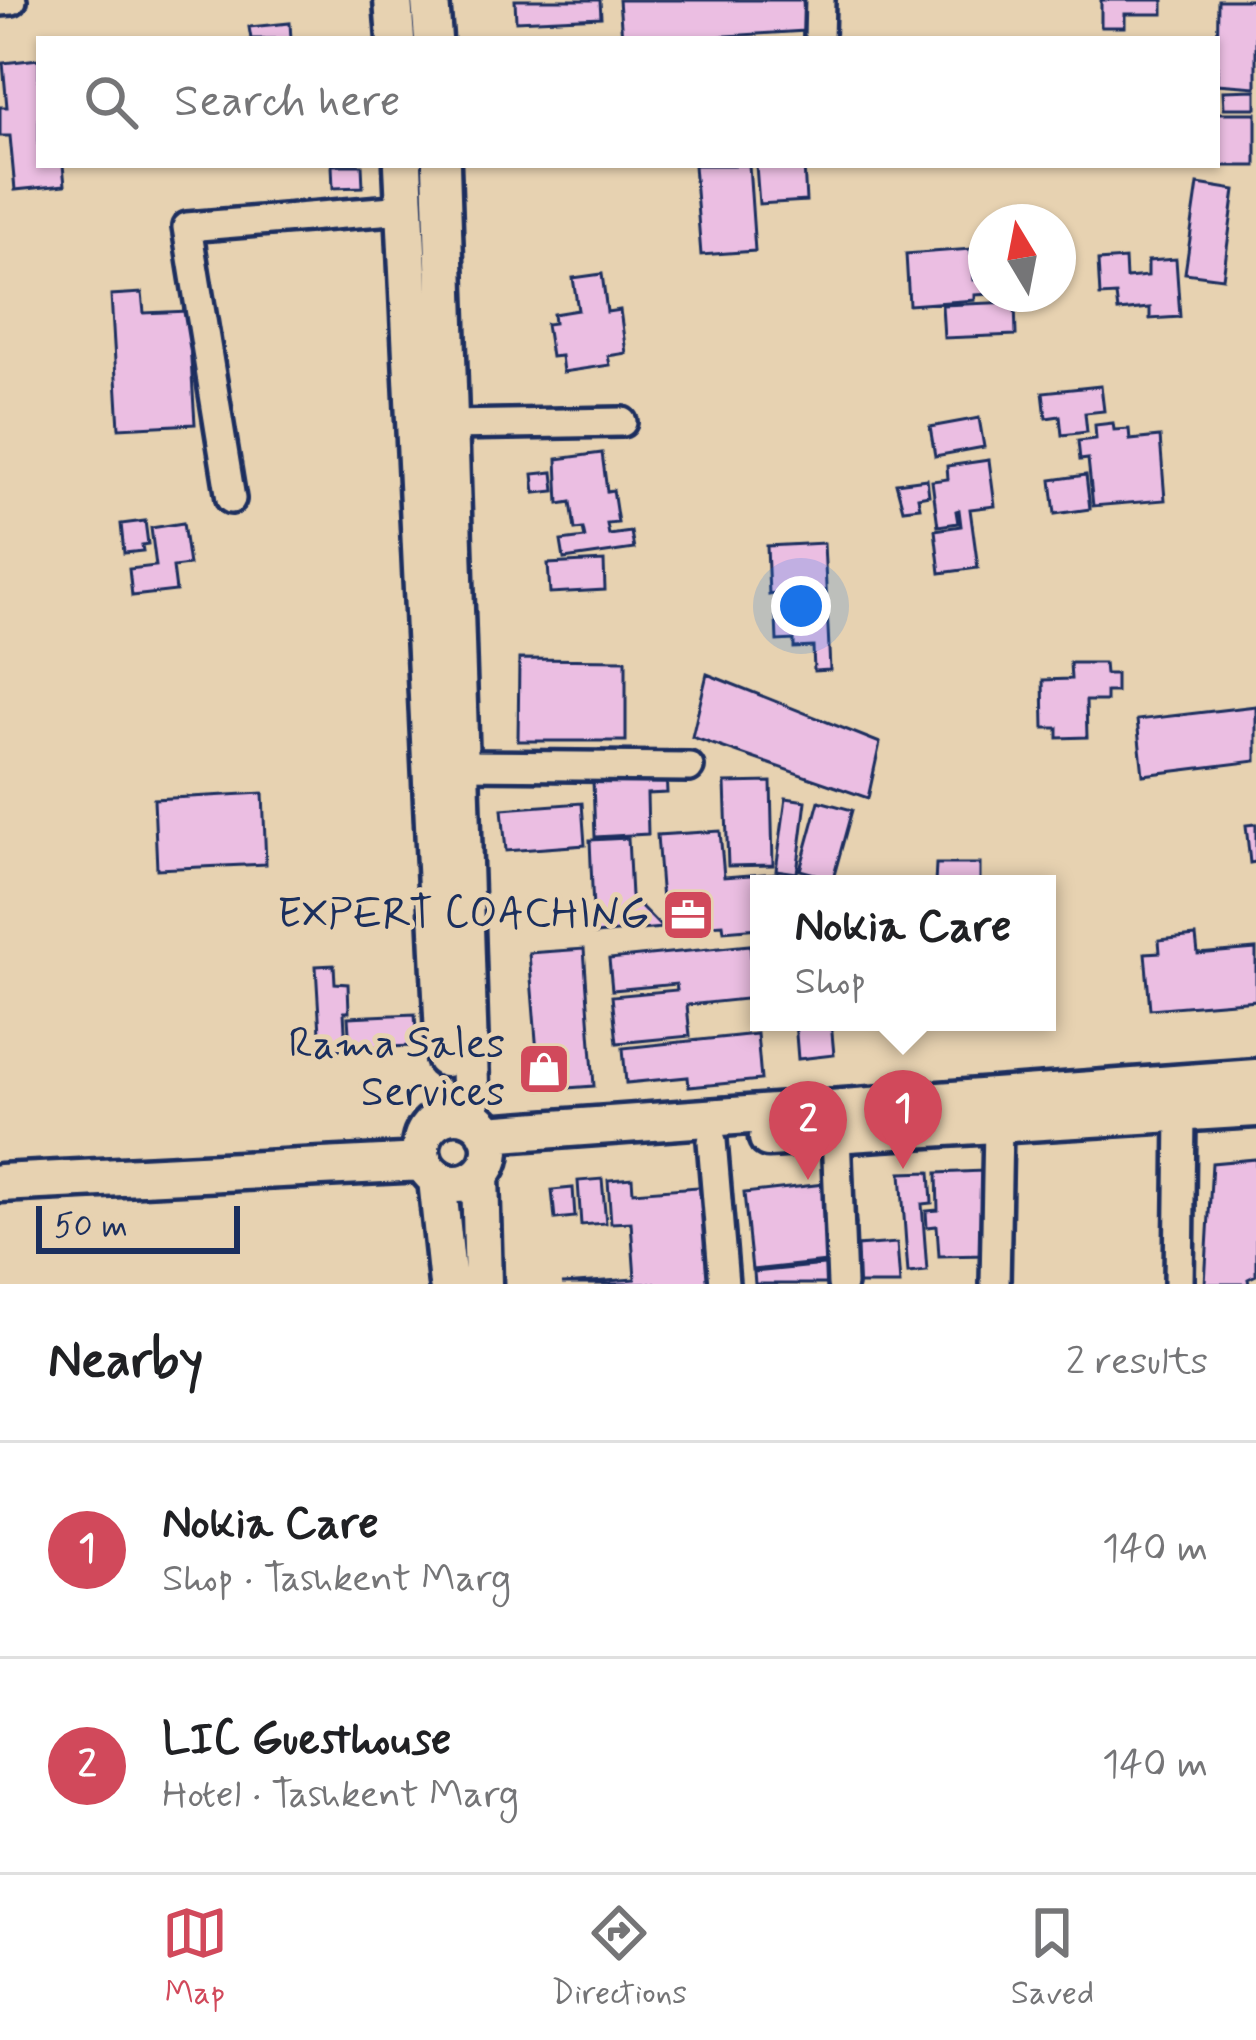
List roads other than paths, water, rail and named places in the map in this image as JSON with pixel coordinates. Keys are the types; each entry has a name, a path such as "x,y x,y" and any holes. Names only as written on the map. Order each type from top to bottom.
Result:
{"street":[{"path":"0,1 12,0"},
{"path":"393,0 396,36"},
{"path":"430,0 433,36"},
{"path":"819,36 820,0"},
{"path":"403,168 457,1147 483,1284"},
{"path":"441,168 461,765 457,1147 448,1284"},
{"path":"230,499 187,227 405,209"},
{"path":"450,425 622,422"},
{"path":"461,765 689,767"},
{"path":"0,1183 1256,1078"},
{"path":"0,1160 712,1141 1256,1108"},
{"path":"1179,1284 1181,1114"},
{"path":"995,1284 998,1126"},
{"path":"836,1134 842,1284"},
{"path":"712,1141 724,1284"}],"place":[{"name":"EXPERT COACHING","path":"688,915"},
{"name":"Rama Sales Services","path":"544,1069"},
{"name":"Nokia Care","path":"903,1169"},
{"name":"LIC Guesthouse","path":"808,1180"}]}
